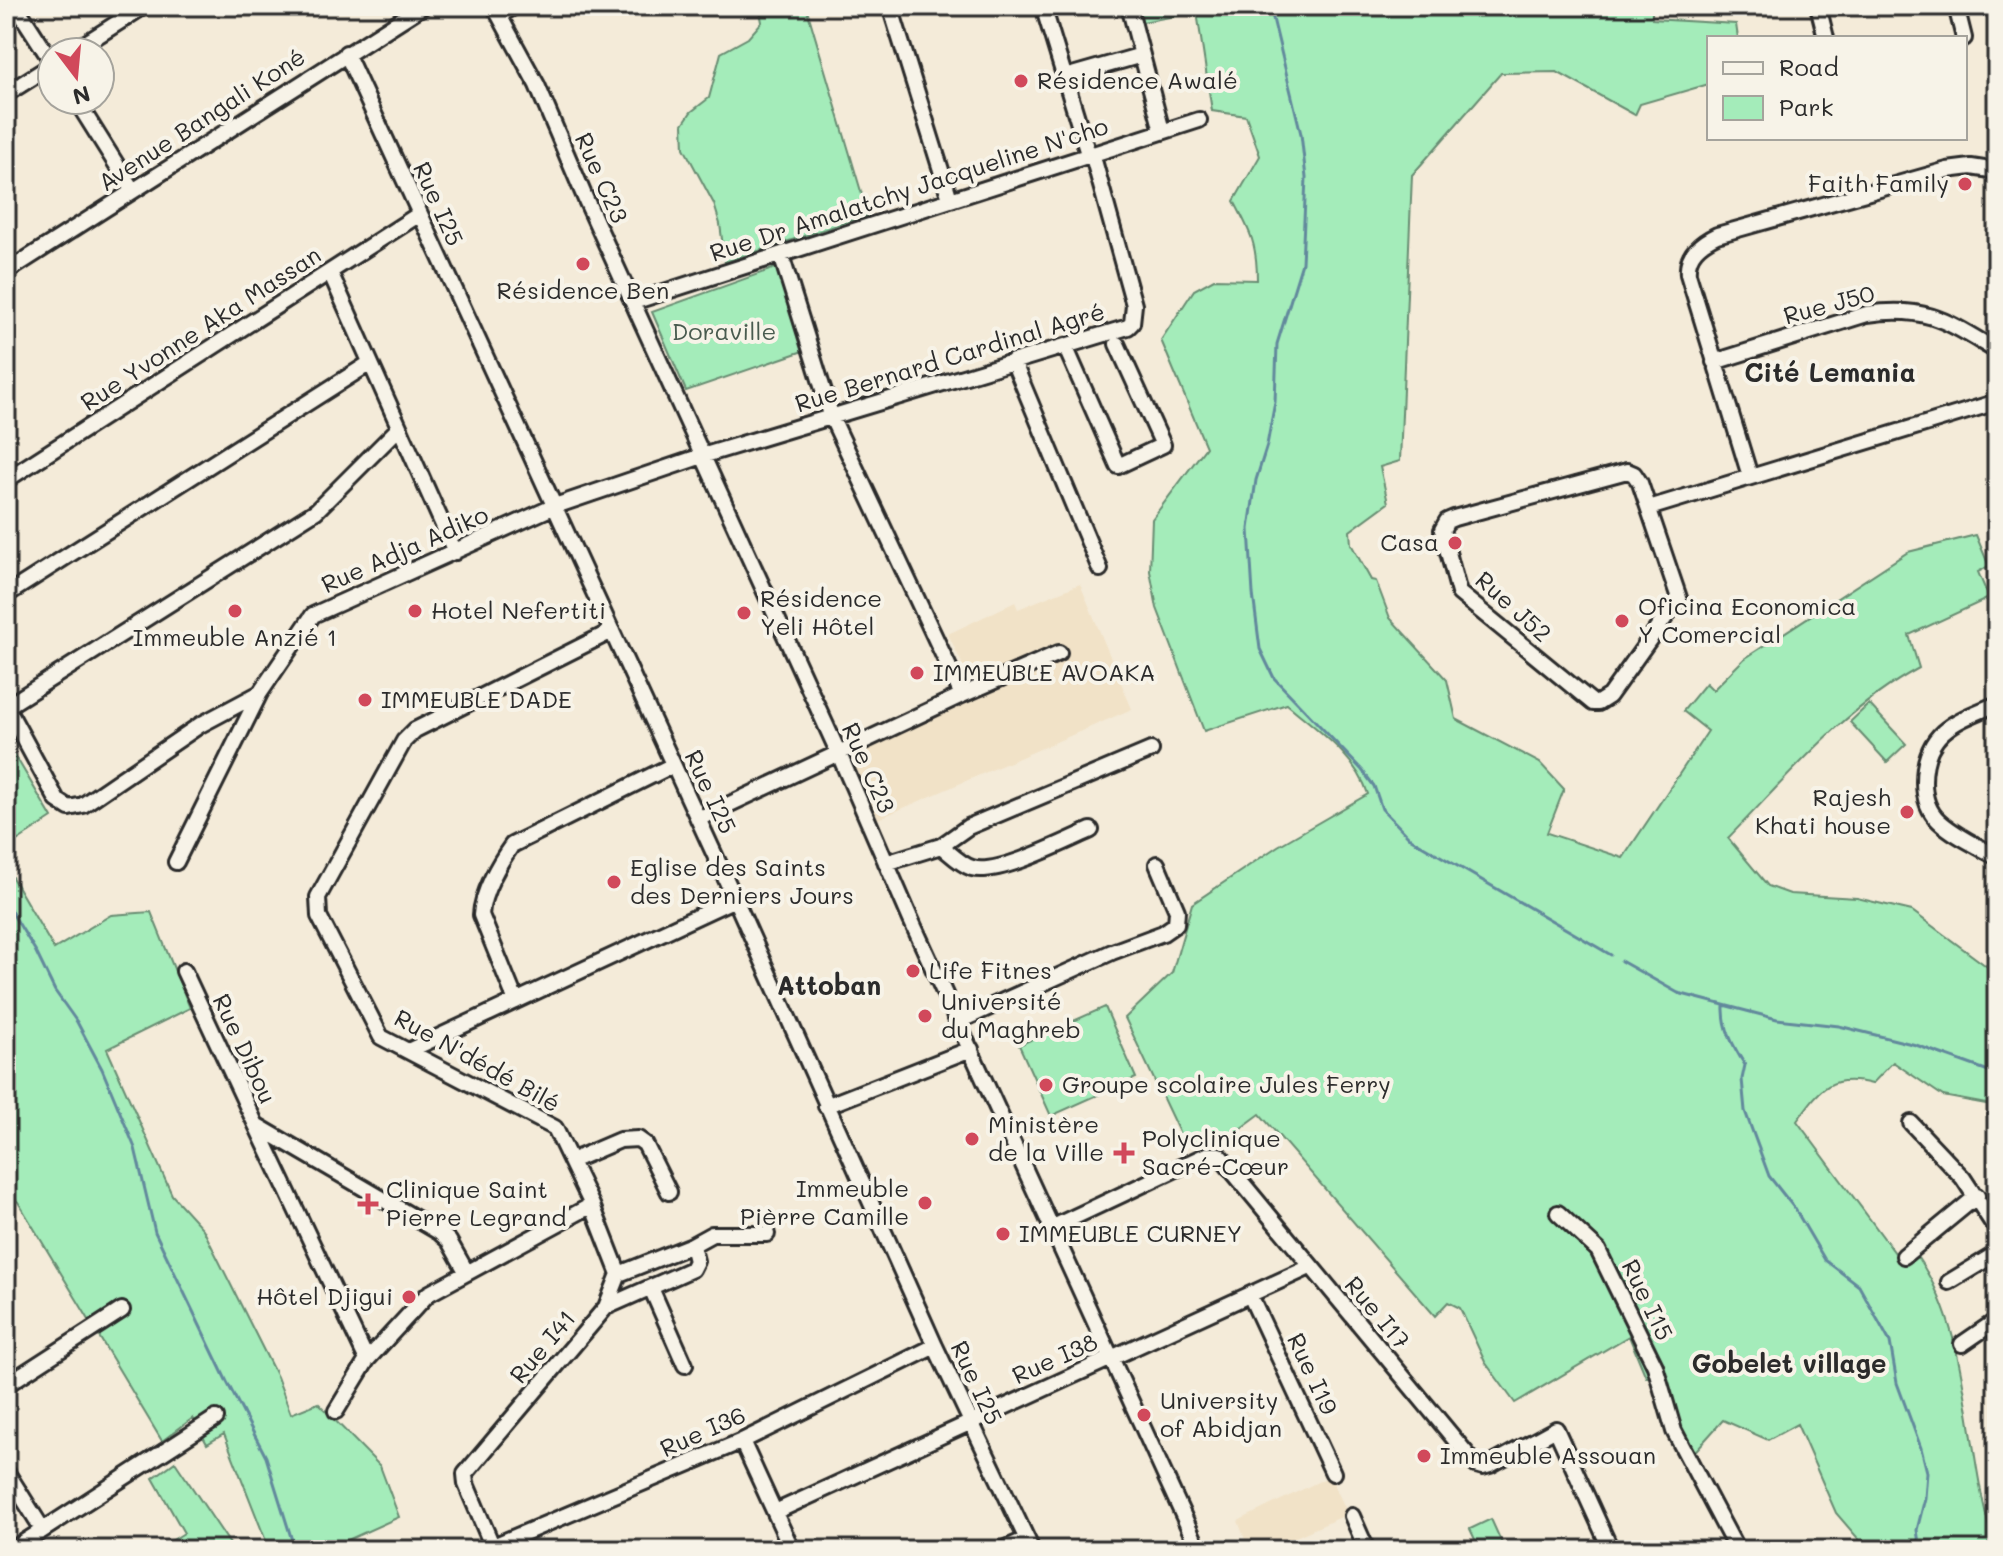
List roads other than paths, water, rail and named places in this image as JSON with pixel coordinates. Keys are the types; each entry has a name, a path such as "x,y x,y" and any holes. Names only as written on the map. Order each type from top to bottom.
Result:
{"street":[{"path":"16,6 36,38"},
{"path":"97,36 144,6"},
{"name":"Avenue Bangali Koné","path":"6,272 423,6"},
{"path":"497,11 515,6"},
{"path":"890,6 950,199"},
{"name":"Rue Bernard Cardinal Agré","path":"702,456 1128,327 1134,305 1043,6"},
{"path":"1129,6 1162,131"},
{"path":"1818,6 1826,36"},
{"path":"1956,6 1963,36"},
{"name":"Rue C23","path":"497,11 537,85 702,456 1199,1550"},
{"name":"Rue I25","path":"346,53 735,899 935,1346 1029,1544"},
{"path":"1065,77 1142,55"},
{"path":"6,94 36,74"},
{"path":"86,116 133,191"},
{"name":"Rue Dr Amalatchy Jacqueline N'cho","path":"633,302 1199,120"},
{"path":"1750,476 1688,274 1688,260 1695,249 1717,235 1947,170 1971,167 1997,171"},
{"name":"Rue Yvonne Aka Massan","path":"6,480 418,215"},
{"path":"781,255 832,418 962,695"},
{"path":"330,272 455,552"},
{"name":"Rue J50","path":"1714,362 1867,314 1886,311 1924,313 1941,318 1997,351"},
{"path":"1065,346 1118,466 1163,445 1117,344"},
{"path":"1013,361 1100,569"},
{"path":"6,595 370,363"},
{"path":"1649,508 1997,402"},
{"path":"6,706 316,511 398,429"},
{"name":"Rue Adja Adiko","path":"6,706 57,800 69,808 83,805 200,725 260,693 313,615 555,506 702,456"},
{"name":"Rue J52","path":"1627,471 1637,477 1649,508 1678,601 1609,696 1598,703 1589,701 1457,590 1442,530 1447,521 1454,518 1627,471"},
{"name":"Rue N'dédé Bilé","path":"571,1161 555,1128 381,1037 319,916 318,897 404,741 415,730 612,631"},
{"path":"698,819 1059,653"},
{"path":"176,862 260,693"},
{"path":"1997,704 1949,726 1935,738 1924,768 1926,802 1941,824 1997,857"},
{"path":"886,863 941,846 968,827 1151,750"},
{"path":"516,1001 481,915 481,904 506,853 512,845 673,765"},
{"path":"941,846 962,863 983,870 1025,859 1091,830"},
{"path":"959,1021 1171,928 1178,919 1177,911 1157,864"},
{"path":"408,1051 735,899"},
{"name":"Rue Dibou","path":"184,971 256,1125 439,1232 449,1241 467,1273"},
{"path":"826,1106 971,1049"},
{"path":"1911,1123 1977,1196 1997,1230"},
{"path":"256,1125 367,1360"},
{"path":"669,1192 645,1144 638,1139 620,1140 571,1161 619,1274 712,1234 767,1234"},
{"name":"Rue I17","path":"1053,1227 1215,1153 1476,1465 1490,1465 1556,1429 1611,1550"},
{"path":"1904,1256 1977,1196"},
{"path":"336,1411 367,1360 428,1294 592,1205"},
{"name":"Rue I15","path":"1558,1213 1598,1250 1655,1366 1674,1431 1737,1550"},
{"path":"606,1307 692,1269 696,1261 692,1245"},
{"path":"1949,1282 1997,1253"},
{"name":"Rue I38","path":"775,1512 1310,1267"},
{"name":"Rue I41","path":"490,1549 465,1474 606,1307 619,1274"},
{"path":"651,1288 685,1365"},
{"name":"Rue I19","path":"1250,1295 1333,1473"},
{"path":"6,1385 122,1310"},
{"path":"1962,1344 1997,1320"},
{"name":"Rue I36","path":"490,1549 742,1441 935,1346"},
{"path":"12,1550 216,1418"},
{"path":"742,1441 792,1550"},
{"path":"6,1471 43,1530"},
{"path":"1352,1516 1367,1550"},
{"path":"1002,1550 1029,1544"}],"waterway":[{"path":"1270,6 1301,134 1306,178 1302,263 1277,344 1275,402 1267,445 1256,480 1249,529 1260,649 1274,678 1362,770 1374,786 1382,809 1411,839 1611,955"},
{"path":"6,903 102,1069 135,1148 155,1232 266,1457 295,1550"},
{"path":"1621,961 1678,993 1777,1019 1839,1026 1916,1045 1997,1074"},
{"path":"1724,1006 1730,1037 1745,1065 1742,1079 1745,1111 1769,1176 1795,1209 1825,1260 1859,1286 1890,1342 1897,1383 1927,1472 1925,1498 1917,1530 1920,1550"}],"place":[{"name":"Résidence Awalé","path":"1021,81"},
{"name":"Faith Family","path":"1965,184"},
{"name":"Résidence Ben","path":"583,264"},
{"name":"Casa","path":"1455,543"},
{"name":"Immeuble Anzié 1","path":"235,611"},
{"name":"Hotel Nefertiti","path":"415,611"},
{"name":"Résidence Yeli Hôtel","path":"744,613"},
{"name":"Oficina Economica Y Comercial","path":"1622,621"},
{"name":"IMMEUBLE AVOAKA","path":"917,673"},
{"name":"IMMEUBLE DADE","path":"365,700"},
{"name":"Rajesh Khati house","path":"1907,812"},
{"name":"Eglise des Saints des Derniers Jours","path":"614,882"},
{"name":"Life Fitnes","path":"913,971"},
{"name":"Université du Maghreb","path":"925,1016"},
{"name":"Groupe scolaire Jules Ferry","path":"1046,1085"},
{"name":"Ministère de la Ville","path":"972,1139"},
{"name":"Polyclinique Sacré-Cœur","path":"1124,1153"},
{"name":"Immeuble Pièrre Camille","path":"925,1203"},
{"name":"Clinique Saint Pierre Legrand","path":"368,1204"},
{"name":"IMMEUBLE CURNEY","path":"1003,1234"},
{"name":"Hôtel Djigui","path":"409,1297"},
{"name":"University of Abidjan","path":"1144,1415"},
{"name":"Immeuble Assouan","path":"1424,1456"}],"district":[{"name":"Cité Lemania","path":"1830,373"},
{"name":"Attoban","path":"829,986"},
{"name":"Gobelet village","path":"1789,1364"}],"park label":[{"name":"Doraville","path":"724,332"}]}
